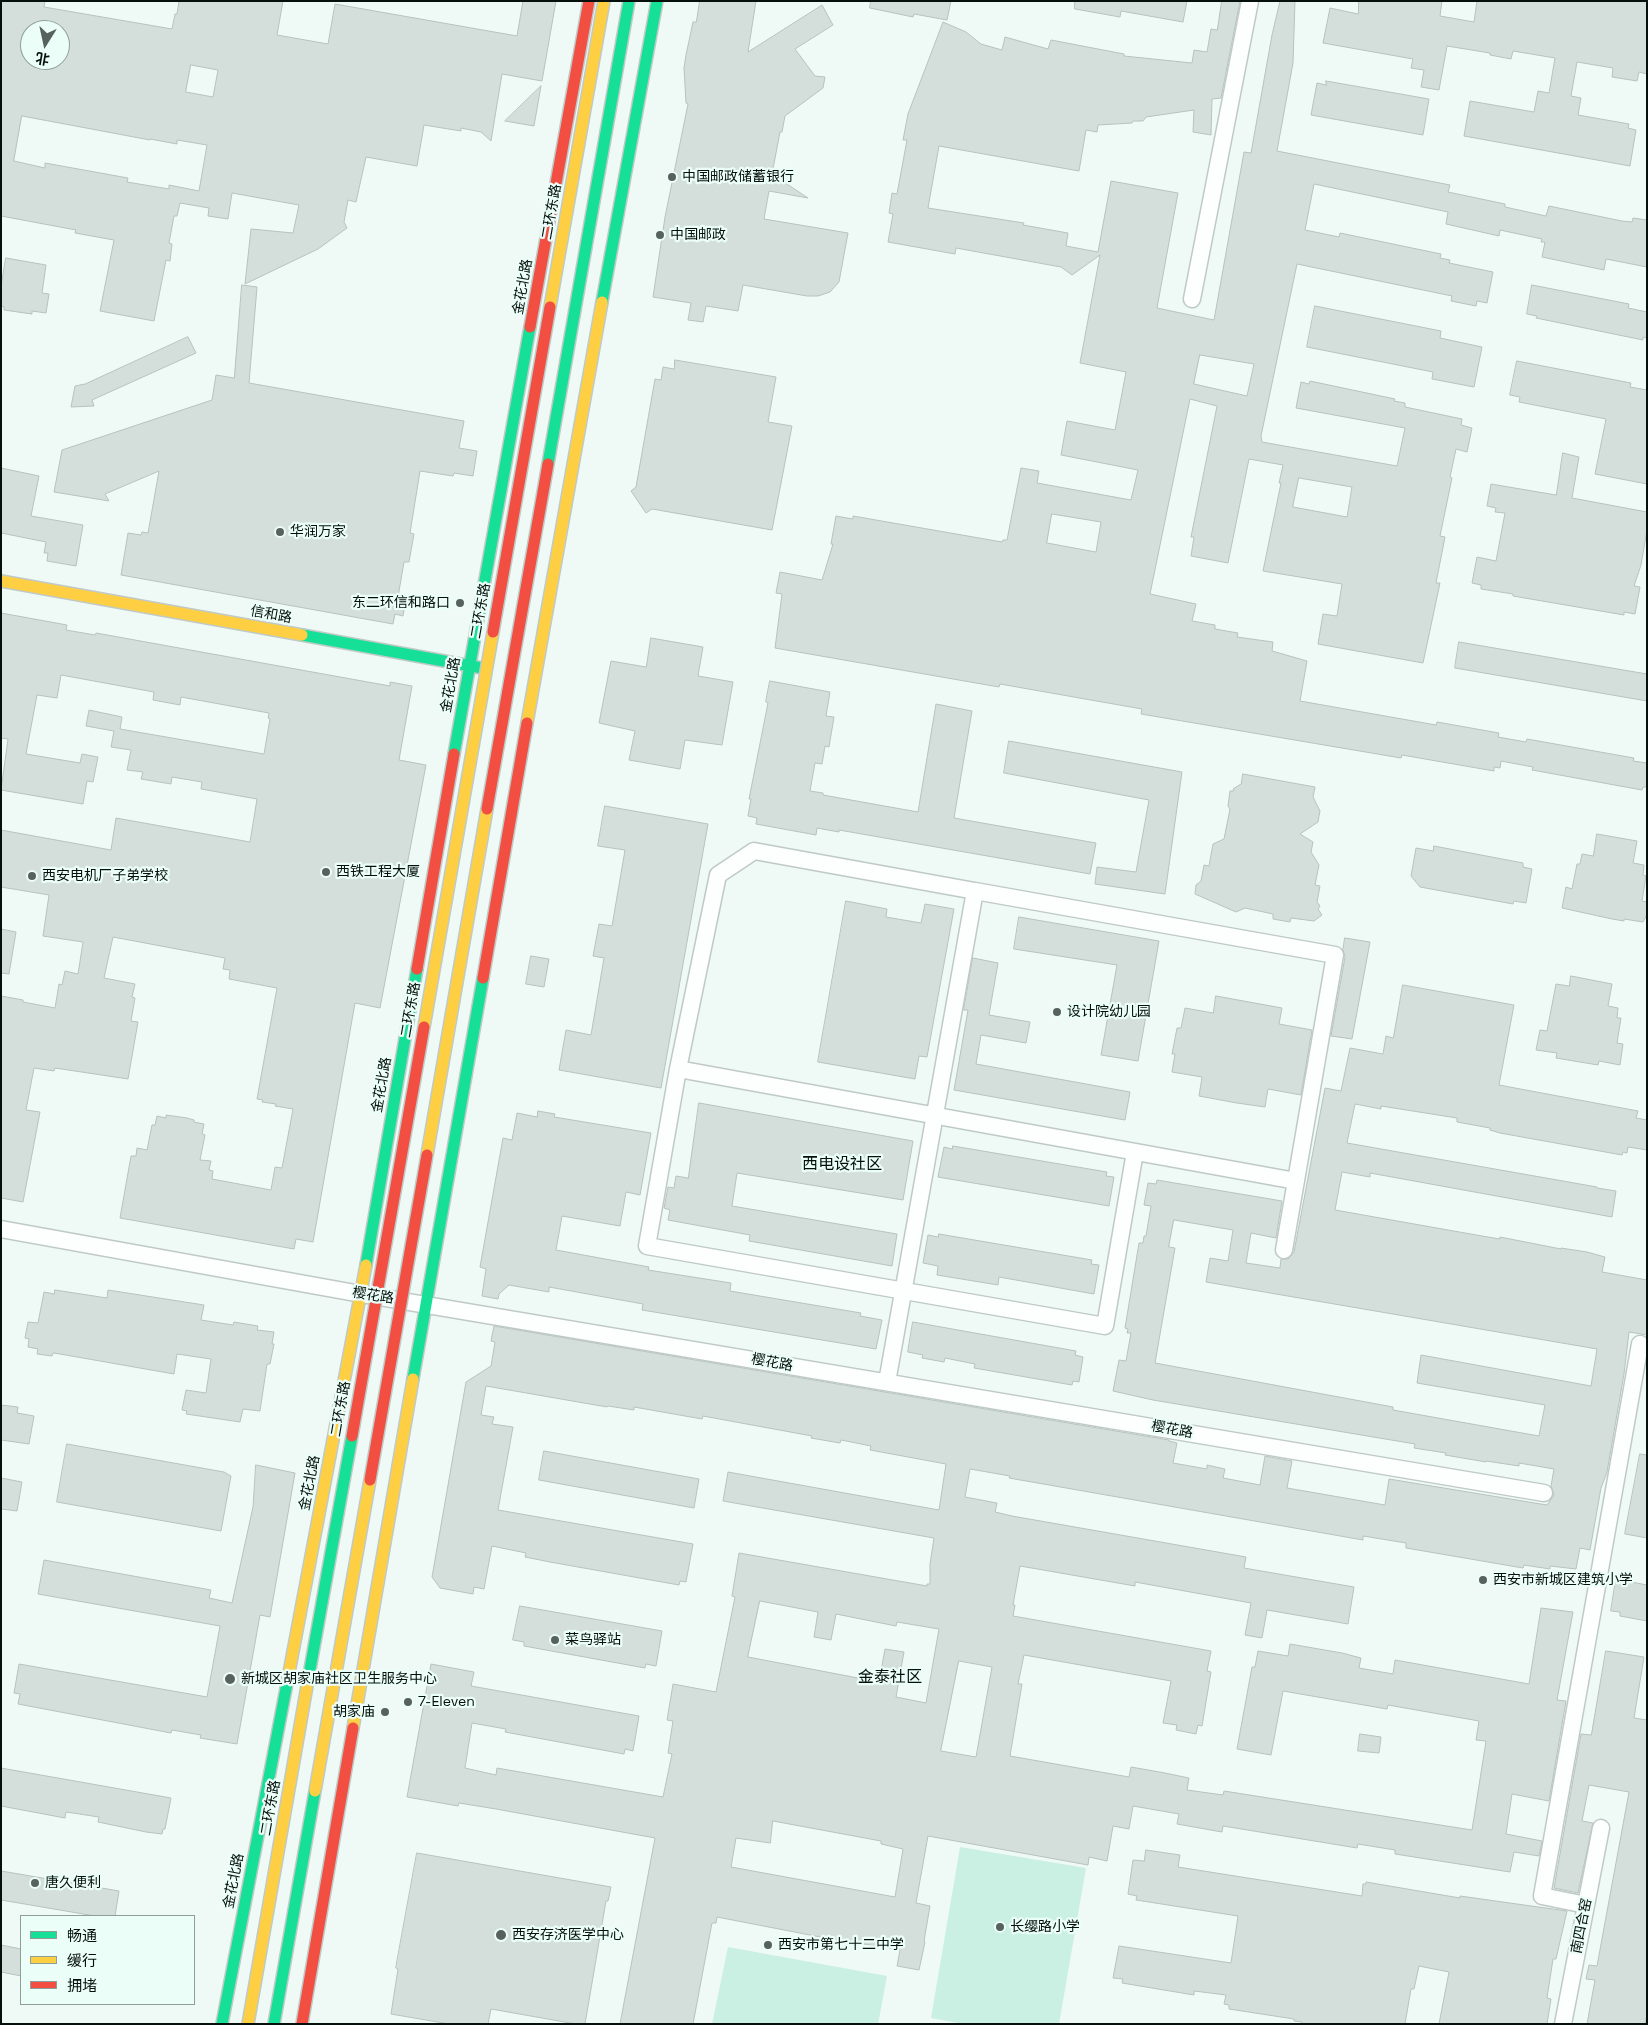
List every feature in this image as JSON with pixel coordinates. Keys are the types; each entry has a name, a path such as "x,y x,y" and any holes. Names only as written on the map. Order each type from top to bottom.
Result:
{"main road":[{"name":"金花北路","path":"222,2024 361,1294 469,666 589,1"},
{"name":"二环东路","path":"248,2024 604,1"},
{"path":"274,2024 629,1"},
{"path":"302,2024 535,677 657,1"},
{"name":"信和路","path":"1,581 535,677"},
{"path":"377,1590 376,1613 380,1635"},
{"path":"332,1848 338,1829 351,1810"}],"street":[{"path":"1192,299 1250,1"},
{"path":"1135,1152 1105,1326 647,1246 678,1069 718,875 754,851 1334,955 1284,1250"},
{"path":"887,1382 975,891"},
{"path":"678,1069 1296,1181"},
{"name":"樱花路","path":"1,1229 361,1294 1544,1493"},
{"path":"1586,1905 1542,1896 1640,1344"},
{"name":"南四合窑","path":"1563,2024 1601,1828"}],"green space":[{"path":"960,1847 1086,1868 1059,2024 963,2024 931,2018"},
{"path":"728,1947 887,1976 878,2024 712,2024"}],"building":[{"path":"1,1 45,1 44,7 172,29 179,1 283,1 277,35 328,44 335,4 517,36 523,1 556,1 542,81 502,74 491,141 481,132 461,128 461,131 424,125 417,166 366,157 356,202 348,200 344,222 347,228 318,249 245,284 251,229 293,233 299,205 232,193 228,219 208,216 209,208 180,203 177,216 174,216 169,243 172,244 170,261 166,260 154,321 100,311 114,240 75,233 76,230 1,216","holes":["191,65 218,70 213,97 186,92","22,116 150,140 177,144 177,140 207,145 199,191 169,185 169,189 127,182 128,178 45,163 45,168 14,161"]},
{"path":"700,1 756,1 748,52 822,5 833,25 795,49 815,76 825,77 823,88 785,116 772,174 808,198 769,191 764,219 848,233 839,282 830,292 818,296 807,296 743,285 738,311 706,306 703,322 688,320 691,303 653,297 665,217 688,104 686,103 684,68 686,55 693,22 696,22"},
{"path":"871,1 951,1 947,20 914,14 913,17 870,8"},
{"path":"1075,1 1187,1 1183,22 1121,11 1120,17 1075,9"},
{"path":"1222,1 1240,1 1221,98 1212,99 1211,135 1193,132 1194,110 1146,117 1143,121 1133,121 1132,123 1098,125 1097,132 1086,130 1079,171 939,146 928,208 1024,223 1023,225 1068,233 1066,246 1098,252 1111,181 1178,193 1157,308 1214,320 1244,152 1251,153 1280,1 1295,1 1293,63 1277,151 1450,185 1448,192 1505,204 1505,207 1546,216 1549,206 1622,221 1632,222 1633,218 1647,220 1647,267 1606,259 1604,270 1542,257 1545,242 1541,242 1542,239 1500,230 1499,236 1446,224 1448,212 1314,184 1305,230 1339,237 1340,233 1441,254 1440,258 1450,260 1449,263 1493,272 1487,303 1477,301 1476,306 1451,301 1452,296 1297,264 1261,436 1262,442 1397,466 1405,428 1296,408 1301,382 1309,384 1310,381 1395,399 1394,401 1405,403 1405,407 1462,419 1461,425 1472,428 1467,452 1456,449 1450,477 1452,478 1440,536 1445,537 1436,583 1440,583 1423,663 1318,644 1323,614 1337,616 1342,584 1263,571 1283,465 1249,459 1228,563 1191,556 1194,537 1191,537 1217,406 1190,399 1150,594 1196,604 1192,621 1215,625 1215,629 1238,633 1237,637 1273,642 1272,651 1307,661 1300,701 1436,725 1437,722 1499,733 1498,737 1526,742 1527,739 1634,758 1633,761 1647,763 1647,787 1643,787 1642,790 1532,770 1533,767 1501,761 1500,768 1494,767 1494,771 1402,755 1401,758 1141,714 1142,709 1000,684 999,687 775,648 782,594 776,593 780,572 822,580 833,544 831,544 836,516 853,519 853,516 1002,542 1007,540 1021,468 1039,471 1037,483 1131,500 1138,470 1061,455 1067,421 1115,430 1126,372 1080,363 1100,255 1072,275 1061,267 956,248 955,254 888,242 893,214 889,213 892,193 897,194 907,140 903,140 908,114 943,22 966,32 981,44 1002,50 1005,37 1048,49 1051,40 1124,54 1124,56 1192,63 1194,50 1207,52 1211,29 1217,30","holes":["1200,355 1254,364 1247,396 1194,384","1299,478 1352,487 1347,517 1293,507","1052,514 1101,522 1096,552 1047,543"]},
{"path":"1359,1 1442,1 1440,16 1474,22 1477,1 1647,1 1647,74 1639,72 1637,81 1612,77 1613,68 1577,62 1571,96 1581,98 1578,115 1629,124 1628,128 1636,130 1630,166 1464,136 1470,101 1534,112 1538,91 1549,93 1555,58 1513,51 1511,59 1490,55 1490,53 1447,46 1439,90 1421,87 1424,70 1411,68 1413,59 1323,43 1330,8 1358,14"},
{"path":"1326,81 1429,99 1423,135 1311,115 1317,83 1326,85"},
{"path":"541,86 534,126 505,121"},
{"path":"6,258 46,265 42,293 49,294 46,313 32,311 32,314 4,310 4,307 1,306 1,287"},
{"name":"华润万家","path":"242,285 257,287 249,383 464,421 459,448 477,451 473,476 454,473 453,476 420,471 410,533 414,534 409,562 404,562 398,597 406,598 403,616 395,614 393,624 121,575 128,533 141,535 142,532 148,533 159,471 105,494 109,501 54,492 62,450 212,400 216,375 234,378"},
{"path":"1532,285 1629,304 1628,308 1647,312 1647,338 1643,337 1643,340 1536,318 1537,316 1527,314"},
{"path":"1315,306 1441,331 1440,338 1482,347 1474,387 1432,379 1433,372 1307,347"},
{"path":"188,337 196,353 92,400 94,406 71,407 75,386 85,384"},
{"path":"675,360 776,377 768,422 792,426 772,530 652,509 646,513 631,491 636,487 655,379 661,380 663,367 674,369"},
{"path":"1517,361 1631,383 1630,387 1647,390 1647,484 1595,474 1606,419 1519,402 1520,397 1510,395"},
{"path":"1563,453 1579,457 1572,498 1647,512 1647,530 1641,565 1634,586 1640,587 1635,614 1624,612 1624,615 1513,596 1513,594 1481,589 1481,585 1472,583 1477,557 1496,561 1505,513 1495,512 1496,508 1487,506 1491,484 1556,495"},
{"path":"1,468 39,476 31,516 83,525 76,566 47,561 48,553 44,553 46,542 1,533"},
{"path":"1,613 67,625 66,630 95,635 96,633 390,686 390,682 412,686 399,760 426,765 380,1008 355,1003 313,1242 296,1239 294,1249 120,1218 131,1156 136,1156 137,1148 147,1150 152,1125 155,1125 157,1116 166,1118 166,1115 187,1118 204,1124 202,1134 205,1135 200,1160 211,1161 209,1170 213,1171 212,1179 271,1190 275,1167 282,1168 293,1109 275,1106 276,1104 262,1102 263,1100 257,1099 277,988 229,979 230,970 223,969 225,958 113,937 104,978 135,984 132,997 135,998 131,1021 138,1022 128,1079 55,1068 54,1071 34,1068 26,1110 40,1112 23,1202 1,1198 1,996 55,1008 59,984 62,985 65,971 78,974 83,942 43,936 49,895 1,887 1,830 111,850 116,818 250,842 257,799 201,789 202,782 172,777 171,784 141,779 143,772 127,770 131,750 111,747 114,731 86,726 89,710 122,717 120,729 264,754 270,719 268,718 269,713 181,697 180,705 153,700 154,692 61,675 57,698 37,695 26,754 80,763 82,754 98,757 93,782 87,781 83,804 1,790 8,739 1,738"},
{"path":"651,638 703,647 698,676 733,682 722,745 685,740 680,769 629,760 635,731 599,723 611,661 646,667"},
{"path":"1459,642 1647,674 1647,701 1455,668"},
{"path":"770,681 830,692 826,716 834,717 829,747 825,746 822,764 815,763 810,791 918,812 936,704 972,711 954,818 1096,843 1090,874 839,830 839,832 817,828 816,835 756,824 757,818 748,816 751,799 749,799 768,703 766,702"},
{"path":"1009,741 1182,772 1165,894 1095,884 1097,867 1136,872 1149,800 1004,773"},
{"path":"1243,774 1315,787 1313,797 1320,811 1318,822 1300,834 1313,842 1311,852 1319,865 1315,885 1320,886 1317,902 1320,906 1318,909 1322,915 1314,921 1291,918 1290,922 1273,919 1273,914 1245,908 1236,912 1195,894 1196,885 1201,881 1204,865 1209,866 1213,844 1224,839 1230,809 1228,806 1230,791 1234,791 1233,789 1241,784"},
{"path":"605,806 708,824 661,1088 559,1070 566,1030 591,1035 604,958 593,956 599,924 612,926 625,850 598,846"},
{"path":"1597,834 1637,841 1633,863 1644,865 1643,875 1646,876 1642,901 1647,902 1647,915 1643,922 1612,919 1562,908 1566,887 1572,889 1577,864 1580,864 1582,854 1593,856"},
{"path":"1434,846 1523,863 1523,867 1532,869 1526,903 1514,901 1513,904 1420,887 1411,876 1416,848 1433,851"},
{"path":"846,901 887,909 886,917 921,923 925,904 954,909 927,1057 919,1056 915,1079 818,1062"},
{"path":"1019,917 1159,941 1138,1061 1101,1055 1117,965 1014,949"},
{"path":"1,929 16,932 9,974 1,973"},
{"path":"1345,938 1370,942 1352,1039 1331,1036 1345,957 1343,950"},
{"path":"531,956 549,959 544,987 526,984"},
{"path":"973,958 998,963 989,1015 1030,1022 1026,1043 981,1035 976,1064 1130,1092 1125,1120 954,1090 968,1010 964,1010"},
{"path":"1571,976 1612,984 1608,1006 1618,1008 1617,1018 1621,1018 1617,1043 1623,1044 1620,1065 1599,1061 1598,1065 1556,1058 1557,1053 1536,1050 1540,1030 1547,1031 1556,984 1569,986"},
{"path":"1403,985 1514,1005 1499,1085 1638,1111 1636,1118 1647,1120 1647,1150 1628,1147 1627,1153 1623,1152 1622,1155 1500,1133 1490,1130 1490,1128 1457,1122 1457,1118 1381,1106 1381,1109 1355,1104 1347,1143 1616,1191 1612,1217 1370,1173 1370,1177 1342,1172 1335,1210 1587,1252 1605,1257 1602,1272 1647,1280 1647,1335 1629,1332 1624,1374 1607,1472 1601,1488 1590,1550 1580,1548 1576,1569 1550,1566 1550,1569 1524,1565 1523,1568 1406,1548 1406,1543 1363,1536 1363,1540 1009,1478 1010,1476 970,1469 965,1497 997,1503 995,1512 1246,1557 1244,1568 1354,1587 1348,1624 1267,1610 1262,1638 1245,1635 1251,1603 1135,1582 1135,1586 1020,1566 1013,1605 1015,1605 1013,1616 1211,1651 1207,1671 1211,1672 1202,1726 1198,1725 1196,1734 1176,1730 1177,1725 1163,1723 1171,1681 1024,1655 1018,1684 1022,1684 1010,1756 1129,1777 1131,1767 1189,1778 1187,1790 1223,1795 1224,1791 1472,1830 1486,1741 1476,1740 1479,1721 1388,1705 1387,1709 1283,1691 1271,1755 1237,1749 1252,1667 1255,1667 1258,1651 1288,1656 1290,1644 1361,1658 1359,1668 1393,1674 1395,1660 1529,1684 1541,1608 1573,1612 1557,1700 1566,1701 1549,1801 1512,1794 1506,1834 1542,1841 1539,1856 1514,1852 1510,1872 1395,1854 1395,1850 1358,1844 1357,1848 1223,1826 1222,1832 1177,1824 1179,1814 1133,1806 1129,1829 1113,1826 1107,1861 1089,1857 1088,1865 928,1836 916,1903 930,1906 919,1970 897,1966 900,1950 717,1917 716,1923 712,1923 693,2024 620,2024 655,1838 496,1809 459,1803 458,1806 407,1797 431,1664 474,1672 471,1686 639,1716 633,1751 625,1749 624,1754 505,1732 506,1729 472,1723 465,1768 496,1775 497,1768 663,1797 672,1754 668,1753 673,1721 667,1720 673,1684 716,1692 735,1597 732,1596 739,1553 927,1586 927,1584 930,1584 930,1564 934,1538 723,1501 728,1472 939,1510 946,1464 870,1450 871,1446 841,1440 840,1443 811,1438 812,1436 703,1416 702,1419 634,1407 634,1410 607,1407 486,1386 481,1415 494,1417 492,1424 513,1427 498,1510 693,1544 686,1582 680,1581 679,1585 550,1562 525,1557 526,1553 492,1546 484,1589 474,1587 473,1594 440,1588 432,1577 466,1382 491,1366 495,1342 491,1341 494,1326 1169,1440 1177,1443 1173,1463 1207,1469 1207,1465 1225,1469 1223,1478 1260,1485 1265,1456 1292,1461 1287,1488 1385,1505 1389,1479 1547,1505 1554,1495 1551,1486 1554,1469 1519,1463 1519,1466 1486,1462 1445,1455 1446,1453 1414,1448 1415,1444 1153,1400 1113,1391 1119,1360 1126,1361 1131,1333 1127,1333 1128,1329 1125,1328 1139,1243 1143,1243 1144,1236 1146,1236 1151,1206 1144,1205 1148,1183 1156,1184 1157,1180 1282,1201 1276,1238 1251,1233 1246,1263 1280,1268 1281,1259 1288,1259 1294,1252 1325,1088 1341,1091 1350,1048 1383,1054 1386,1036 1393,1038","holes":["1174,1220 1233,1230 1228,1261 1210,1258 1206,1282 1597,1349 1591,1386 1421,1355 1417,1383 1545,1405 1539,1436 1393,1410 1393,1407 1155,1363 1175,1248 1169,1247","760,1601 818,1612 814,1637 831,1640 836,1614 896,1626 897,1622 939,1629 926,1703 896,1697 904,1652 885,1649 879,1682 748,1657","959,1661 992,1667 976,1757 941,1751","773,1821 881,1841 881,1844 903,1849 895,1897 731,1867 736,1838 770,1843"]},
{"path":"1216,996 1282,1008 1279,1024 1312,1030 1301,1095 1268,1089 1265,1107 1237,1103 1199,1096 1202,1077 1172,1072 1175,1054 1172,1054 1177,1028 1181,1028 1185,1008 1213,1013"},
{"path":"699,1103 913,1141 903,1200 737,1173 732,1206 897,1234 892,1266 749,1241 750,1235 668,1220 670,1210 664,1208 668,1187 674,1188 676,1176 688,1178"},
{"path":"538,1111 555,1114 554,1117 651,1133 640,1195 626,1192 620,1226 562,1216 556,1250 649,1267 648,1270 731,1283 730,1291 861,1313 860,1316 882,1320 876,1349 642,1310 643,1304 549,1287 549,1292 509,1285 499,1294 498,1299 482,1296 486,1269 480,1267 503,1138 512,1140 517,1113 537,1117"},
{"path":"953,1146 1107,1172 1106,1176 1114,1177 1109,1206 938,1177 944,1147 952,1149"},
{"path":"939,1234 1092,1260 1091,1264 1099,1265 1094,1294 999,1277 998,1285 937,1275 938,1266 923,1263 928,1235 938,1237"},
{"path":"55,1290 107,1298 108,1290 204,1305 201,1320 233,1325 234,1322 258,1326 257,1330 274,1332 272,1344 274,1344 270,1364 267,1364 260,1411 243,1409 240,1422 186,1414 187,1411 182,1410 186,1390 206,1393 211,1359 177,1354 174,1374 60,1354 53,1353 52,1356 37,1354 38,1349 28,1347 29,1339 25,1338 28,1322 38,1323 44,1292 54,1294"},
{"path":"913,1322 1076,1351 1075,1355 1083,1357 1079,1382 1073,1381 1072,1385 974,1368 975,1364 945,1358 944,1362 922,1358 923,1355 908,1352"},
{"path":"1,1405 18,1407 17,1413 34,1416 29,1444 1,1440"},
{"path":"67,1444 224,1472 231,1476 221,1531 57,1502"},
{"path":"544,1451 699,1479 694,1508 539,1480"},
{"path":"1640,1454 1647,1455 1647,1538 1625,1534"},
{"path":"256,1465 295,1473 270,1617 260,1615 237,1744 200,1738 201,1735 172,1730 171,1733 18,1704 20,1694 14,1693 19,1664 207,1697 220,1626 38,1594 44,1560 211,1590 209,1598 232,1603 253,1507"},
{"path":"1,1478 22,1482 17,1511 1,1509"},
{"path":"1616,1579 1647,1585 1647,1621 1620,1616 1620,1612 1611,1611"},
{"path":"520,1606 662,1631 656,1666 646,1664 645,1668 524,1646 524,1642 513,1640"},
{"path":"1606,1651 1644,1657 1634,1718 1647,1720 1647,2015 1645,2024 1587,2024 1595,1980 1586,1979 1589,1965 1597,1966 1629,1792 1589,1785 1582,1821 1593,1823 1578,1893 1554,1888 1581,1734 1591,1735"},
{"path":"1360,1734 1381,1737 1379,1753 1358,1751"},
{"path":"1,1768 171,1798 165,1829 163,1829 162,1834 146,1832 98,1822 99,1817 66,1812 65,1818 1,1806"},
{"path":"1146,1850 1180,1855 1178,1867 1362,1896 1363,1884 1366,1884 1366,1882 1460,1898 1460,1896 1567,1911 1556,1959 1553,1959 1547,1998 1551,1999 1547,2024 1439,2024 1449,1972 1419,1966 1414,1989 1411,1989 1405,2024 1302,2024 1302,2022 1294,2021 1294,2019 1229,2009 1229,2005 1224,2004 1226,1995 1194,1991 1194,1995 1122,1983 1123,1979 1113,1978 1119,1946 1231,1963 1238,1916 1136,1900 1137,1896 1128,1894 1133,1860 1144,1861"},
{"path":"417,1853 611,1887 608,1901 606,1901 585,2024 491,2009 488,2024 449,2024 391,2014 398,1969 396,1968"},
{"path":"1,1871 119,1891 115,1915 89,1915 1,1900"},
{"path":"1,1945 20,1949 20,1976 1,1972"}],"traffic: fast":[{"path":"548,464 629,1"},
{"path":"602,302 657,1"},
{"path":"454,754 530,327"},
{"path":"302,635 482,668"},
{"path":"366,1265 417,969"},
{"path":"413,1379 483,978"},
{"path":"307,1686 352,1436"},
{"path":"222,2024 288,1678"},
{"path":"274,2024 315,1791"}],"traffic: slow":[{"path":"550,307 604,1"},
{"path":"527,723 602,302"},
{"path":"1,581 302,635"},
{"path":"424,1027 493,632"},
{"path":"427,1155 487,809"},
{"path":"288,1678 366,1265"},
{"path":"353,1728 413,1379"},
{"path":"315,1791 370,1480"},
{"path":"248,2024 307,1686"}],"traffic: jam":[{"path":"530,327 589,1"},
{"path":"493,632 550,307"},
{"path":"487,809 548,464"},
{"path":"483,978 527,723"},
{"path":"417,969 454,754"},
{"path":"352,1436 424,1027"},
{"path":"370,1480 427,1155"},
{"path":"302,2024 353,1728"}],"place":[{"name":"中国邮政储蓄银行","path":"672,177"},
{"name":"中国邮政","path":"660,235"},
{"name":"华润万家","path":"280,532"},
{"name":"东二环信和路口","path":"460,603"},
{"name":"西铁工程大厦","path":"326,872"},
{"name":"西安电机厂子弟学校","path":"32,876"},
{"name":"设计院幼儿园","path":"1057,1012"},
{"name":"西安市新城区建筑小学","path":"1483,1580"},
{"name":"菜鸟驿站","path":"555,1640"},
{"name":"新城区胡家庙社区卫生服务中心","path":"230,1679"},
{"name":"7-Eleven","path":"408,1702"},
{"name":"胡家庙","path":"385,1712"},
{"name":"唐久便利","path":"35,1883"},
{"name":"长缨路小学","path":"1000,1927"},
{"name":"西安存济医学中心","path":"501,1935"},
{"name":"西安市第七十二中学","path":"768,1945"}],"district":[{"name":"西电设社区","path":"842,1165"},
{"name":"金泰社区","path":"890,1678"}]}
